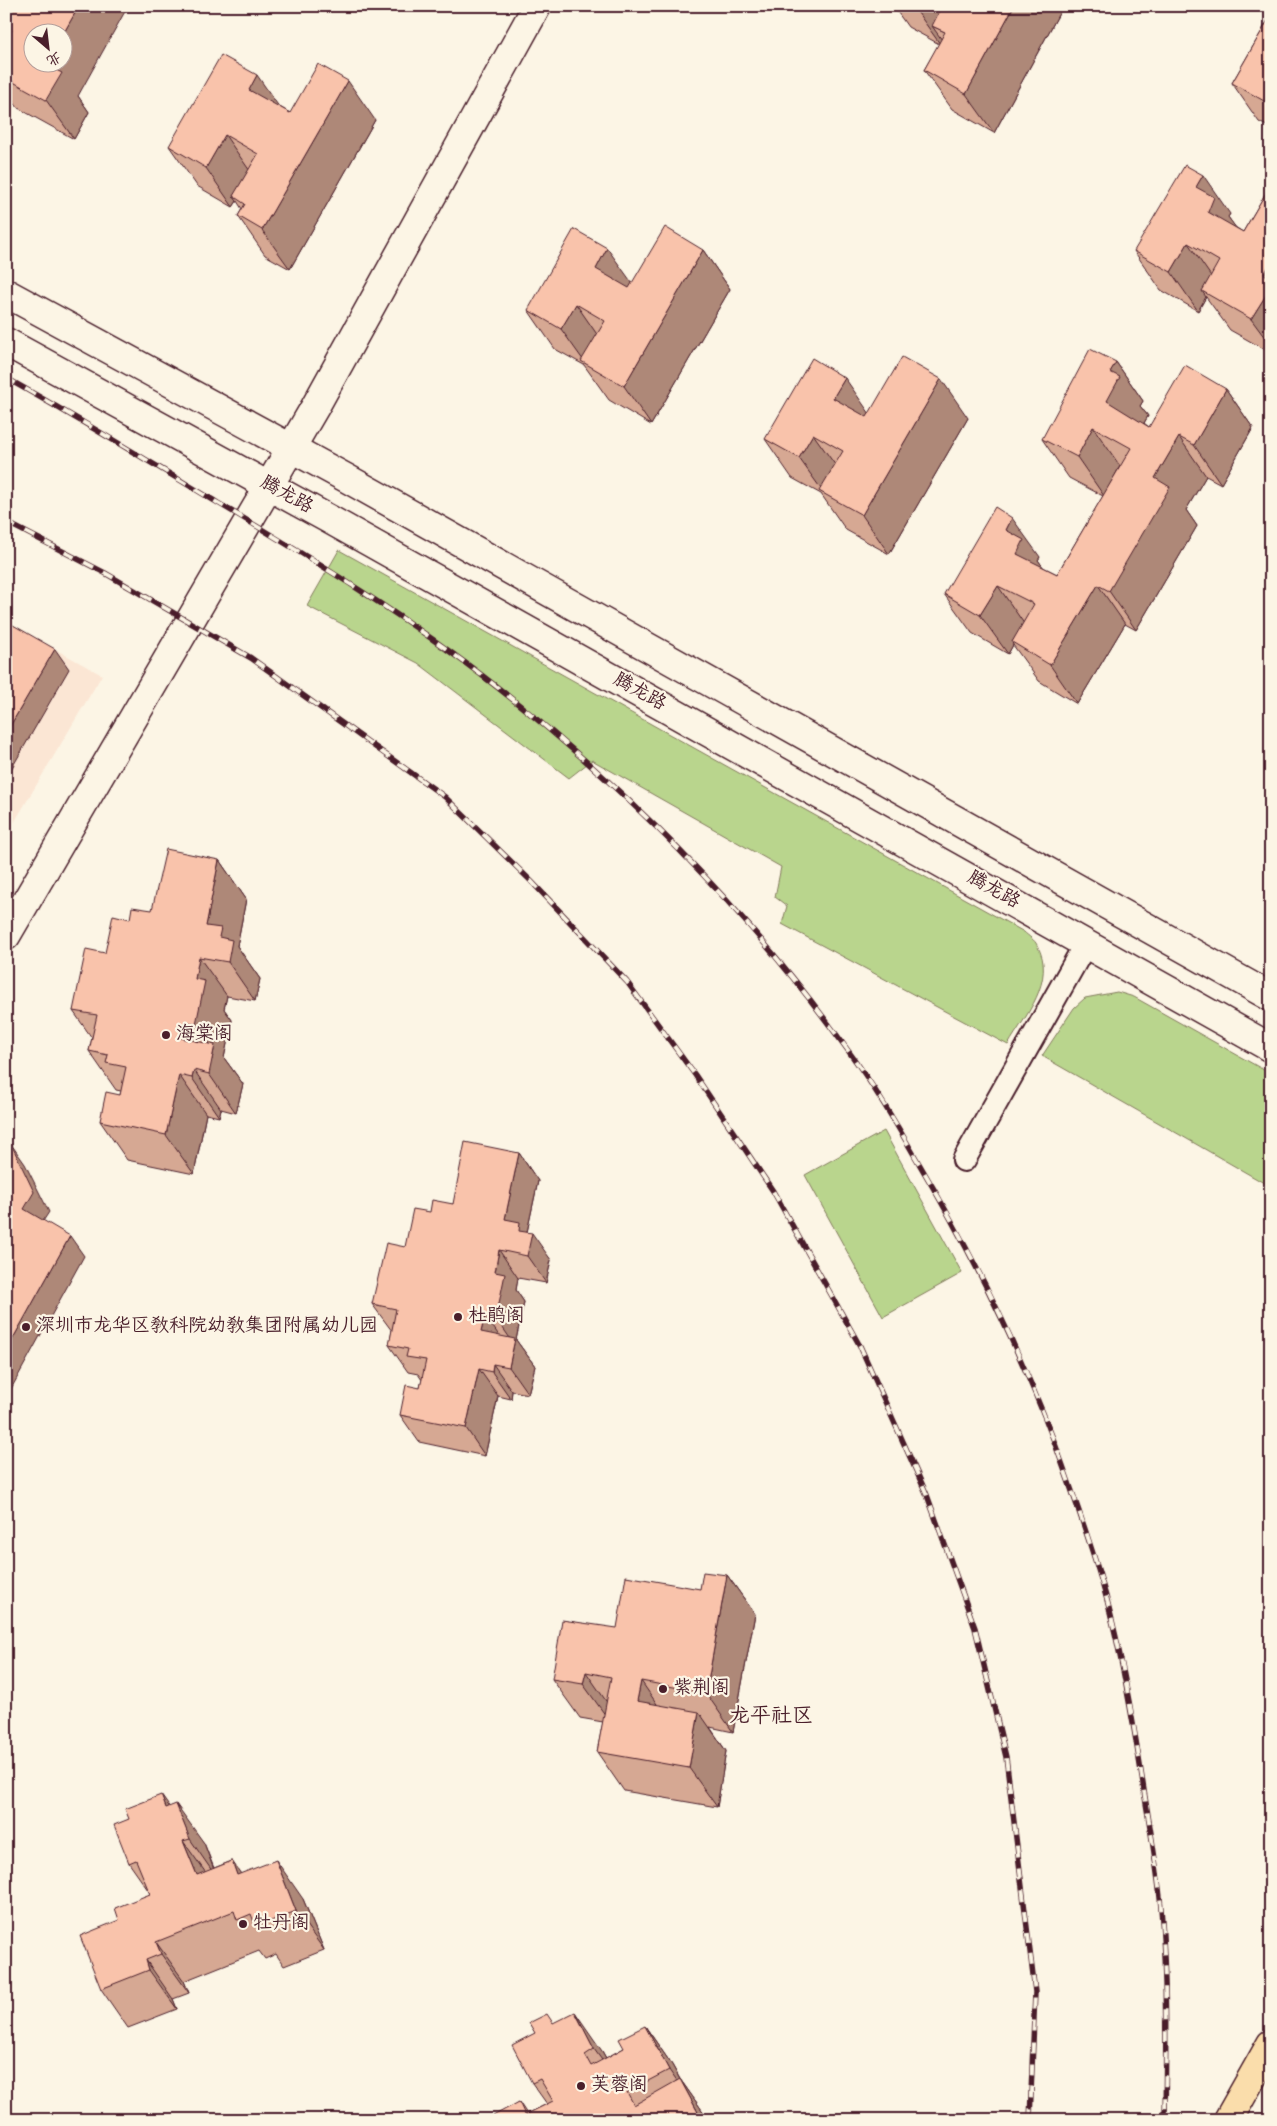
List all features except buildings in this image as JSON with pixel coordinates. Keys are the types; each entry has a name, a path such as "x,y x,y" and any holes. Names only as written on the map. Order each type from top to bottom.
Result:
{"main road":[{"path":"6,936 291,448 537,6"},
{"path":"6,292 291,448 1271,997"},
{"name":"腾龙路","path":"6,342 268,486 1271,1048"},
{"path":"1228,2120 1271,2044"}],"lane":[{"path":"964,1160 1086,943"}],"shaded area":[{"path":"6,622 102,675 6,836"}],"green space":[{"path":"339,550 1024,932 1037,945 1042,958 1043,971 1041,984 1030,1010 1008,1045 782,924 787,906 775,897 781,867 592,760 569,778 418,663 307,606"},
{"path":"1117,992 1134,997 1271,1074 1271,1187 1042,1056 1074,1008 1085,998"},
{"path":"884,1131 962,1273 883,1317 805,1175"}],"railway":[{"path":"6,378 60,408 290,546 396,614 497,687 596,770 688,859 774,955 814,1005 869,1081 937,1195 992,1298 1024,1368 1054,1441 1089,1540 1107,1600 1119,1649 1133,1723 1160,1894 1165,1987 1165,2120"},
{"path":"6,522 105,573 251,658 445,797 531,881 627,982 695,1075 773,1191 860,1346 927,1495 975,1628 1006,1757 1035,1992 1030,2120"}],"place":[{"name":"海棠阁","path":"166,1035"},
{"name":"杜鹃阁","path":"458,1317"},
{"name":"深圳市龙华区教科院幼教集团附属幼儿园","path":"26,1327"},
{"name":"紫荆阁","path":"663,1689"},
{"name":"牡丹阁","path":"243,1924"},
{"name":"芙蓉阁","path":"581,2086"}],"district":[{"name":"龙平社区","path":"771,1718"}]}
